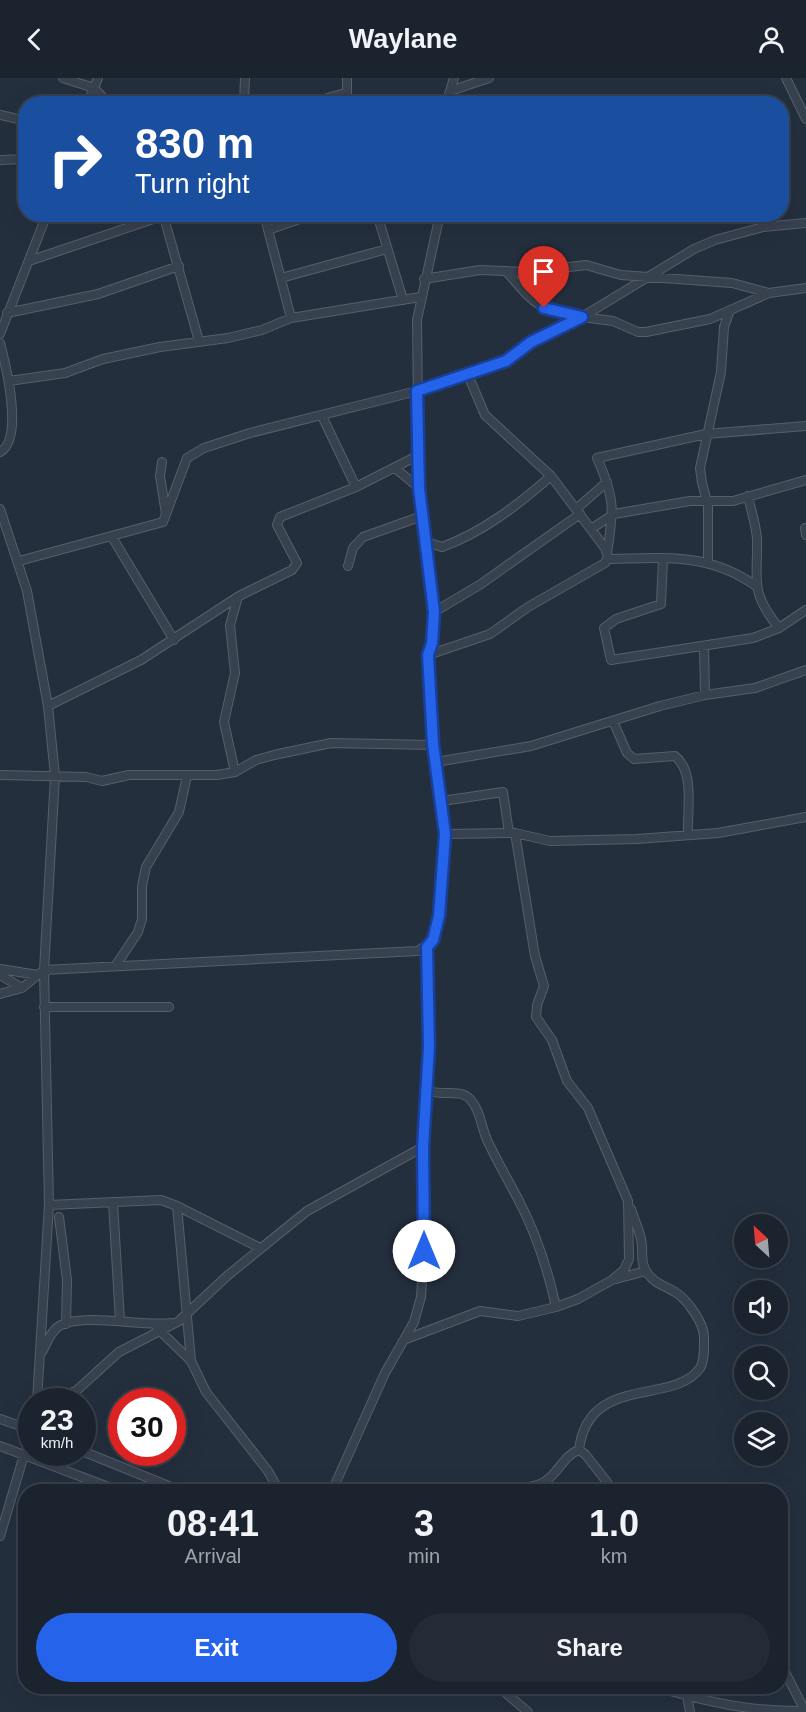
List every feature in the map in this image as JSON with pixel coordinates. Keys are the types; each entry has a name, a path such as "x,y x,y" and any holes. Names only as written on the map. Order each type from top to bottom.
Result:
{"street":[{"path":"63,78 94,88 102,96"},
{"path":"90,96 98,78"},
{"path":"244,96 245,78"},
{"path":"346,96 347,78"},
{"path":"448,96 454,78"},
{"path":"450,91 473,81 489,78"},
{"path":"786,78 806,119"},
{"path":"335,96 345,93"},
{"path":"0,115 18,119"},
{"path":"0,160 18,159"},
{"path":"0,334 44,222"},
{"path":"29,261 144,222"},
{"path":"167,222 199,341"},
{"path":"266,222 291,318"},
{"path":"268,230 291,222"},
{"path":"379,222 403,300"},
{"path":"0,969 41,972 116,965 418,951 427,947 433,940 439,916 445,834 434,746 428,655 432,643 434,612 419,488 417,321 420,297 438,222"},
{"path":"19,561 158,524 166,517 187,458 204,448 250,433 417,391 506,361 531,342 582,317 647,277 715,240 763,227 806,223"},
{"path":"281,278 387,249"},
{"path":"424,279 480,270 527,272 586,265 609,273 732,283 769,293"},
{"path":"7,313 98,294 180,266"},
{"path":"506,271 535,304 559,313 613,321 638,332 695,324 769,293 806,288"},
{"path":"9,381 65,373 103,359 262,330 291,318 420,297"},
{"path":"708,562 708,500 700,476 706,434 721,372 724,327 731,310"},
{"path":"0,343 9,381 12,438 6,449 0,452"},
{"path":"468,375 485,416 551,476 591,529 607,556"},
{"path":"322,416 356,487"},
{"path":"607,556 614,514 607,482 597,458 706,434 806,426"},
{"path":"48,706 141,660 239,596 296,567 297,563 277,525 280,517 356,487 419,455"},
{"path":"162,462 160,476 166,517"},
{"path":"395,468 419,488"},
{"path":"424,541 442,547 475,534 516,505 551,476"},
{"path":"591,529 614,514 708,500 733,501 806,480"},
{"path":"434,612 481,584 578,511 607,482"},
{"path":"748,496 757,536 756,586 761,603 779,628"},
{"path":"0,509 3,526 19,561 48,706 55,776 41,972 49,1205 38,1388"},
{"path":"348,566 353,548 363,537 422,516"},
{"path":"112,537 174,640"},
{"path":"428,655 490,634 607,556 708,562 727,568 756,586"},
{"path":"663,558 661,604 627,614 605,626 609,657 614,661 753,638 779,628 806,610"},
{"path":"235,772 224,722 235,674 231,616 239,596"},
{"path":"220,609 231,616"},
{"path":"705,646 705,695"},
{"path":"436,762 531,746 705,695 755,688 806,670"},
{"path":"613,721 627,753 634,759 675,756 684,764 687,774 688,834"},
{"path":"0,775 86,777 102,782 129,775 187,776 235,772 256,760 331,743 434,746"},
{"path":"116,965 138,932 142,919 142,886 146,867 178,812 187,776"},
{"path":"441,801 503,792 535,956 544,986 537,1005 536,1017 552,1040 567,1081 588,1108 628,1201 642,1242 641,1258 646,1271 656,1282 677,1293 700,1320 705,1335 702,1364 697,1372 678,1383 602,1406 581,1436 579,1450"},
{"path":"445,834 512,833 550,841 581,841 718,833 806,817"},
{"path":"335,1484 385,1373 414,1322 421,1298 423,1147 427,1090 427,947"},
{"path":"0,1000 22,988 41,972"},
{"path":"0,975 22,988"},
{"path":"0,994 14,992"},
{"path":"44,1007 169,1006"},
{"path":"427,1090 438,1094 463,1095 469,1098 477,1109 486,1140 533,1232 549,1275 556,1307"},
{"path":"79,1388 119,1353 160,1331 187,1313 260,1248 307,1211 423,1147"},
{"path":"49,1205 161,1200 260,1248"},
{"path":"406,1339 480,1311 518,1316 556,1307 578,1299 612,1280 624,1270 628,1259 628,1201"},
{"path":"113,1202 120,1321"},
{"path":"48,1227 73,1204"},
{"path":"177,1206 190,1360"},
{"path":"59,1217 67,1280 66,1324"},
{"path":"612,1280 646,1271"},
{"path":"40,1356 50,1336 66,1324 120,1321 173,1323"},
{"path":"152,1323 190,1360 206,1392 268,1471 275,1484"},
{"path":"0,1419 18,1426"},
{"path":"0,1446 18,1453"},
{"path":"541,1484 553,1476 572,1454 579,1450"},
{"path":"579,1450 585,1454 609,1484"},
{"path":"96,1457 164,1484"},
{"path":"0,1536 21,1466"},
{"path":"53,1466 101,1484"},
{"path":"680,1694 756,1711 806,1711 788,1677"},
{"path":"507,1694 528,1712"},
{"path":"687,1696 690,1712"}],"route":[{"path":"424,1251 423,1147 429,1047 427,947 433,940 439,916 445,834 433,744 428,655 434,632 434,612 419,488 417,391 506,361 531,342 582,317 544,308"}]}
